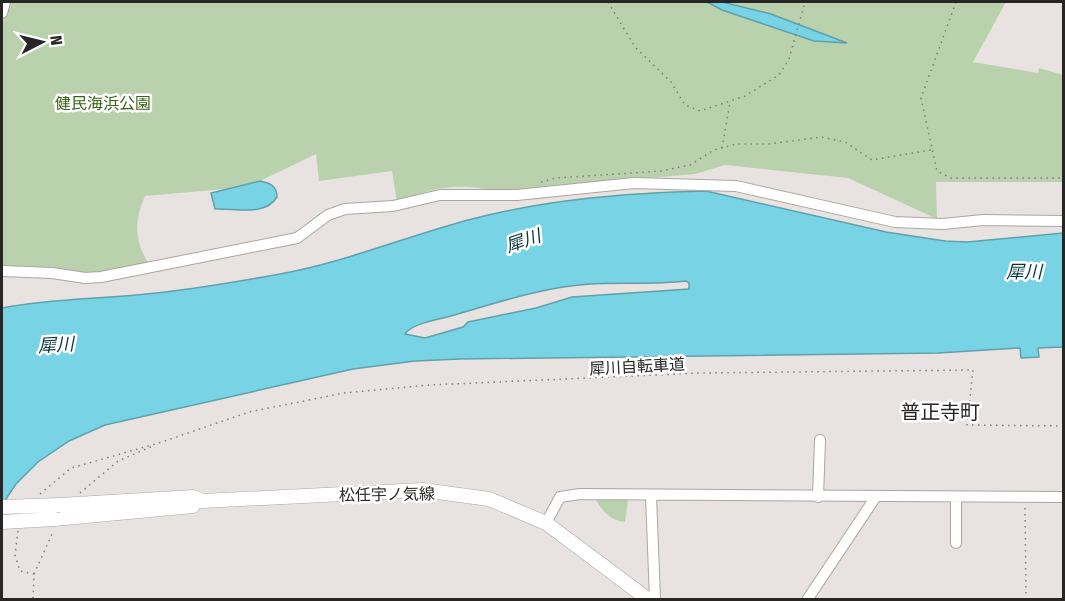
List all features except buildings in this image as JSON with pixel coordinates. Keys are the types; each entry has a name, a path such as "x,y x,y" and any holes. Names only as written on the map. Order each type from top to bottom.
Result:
{"main road":[{"name":"松任宇ノ気線","path":"2,522 61,512 194,506 202,501 423,490 489,499 546,523 649,600"},
{"name":"松任宇ノ気線","path":"2,507 61,512"}],"street":[{"path":"2,13 4,2"},
{"path":"2,271 52,273 85,278 101,277 297,238 328,215 345,209 393,206 440,195 517,195 634,183 736,186 895,222 943,224 983,220 1064,221"},
{"path":"819,497 820,440"},
{"path":"546,523 560,497 580,494 875,498 1064,497"},
{"path":"651,495 655,600"},
{"path":"807,600 875,498"},
{"path":"956,498 956,543"}],"path":[{"path":"608,2 635,47 671,82 690,109 711,109 756,90 779,75 789,60 802,22 805,2"},
{"path":"956,2 921,98 937,171 951,178 1064,178"},
{"path":"721,148 730,101"},
{"path":"534,185 556,177 661,171 684,167 721,148 736,144 769,144 820,137 845,142 872,160 931,150"},
{"name":"犀川自転車道","path":"61,512 88,483 117,461 159,443 217,421 259,409 366,390 712,373 973,370 967,425 1064,426"},
{"path":"1025,498 1026,600"},
{"path":"34,574 61,512"}],"green space":[{"name":"健民海浜公園","path":"8,2 1006,2 973,62 1038,73 1039,68 1063,75 1063,182 936,182 937,219 848,178 725,165 695,174 498,191 447,187 424,192 397,202 392,171 319,181 316,154 260,181 225,189 145,196 137,222 137,231 140,247 149,264 92,276 2,269 2,27"},
{"path":"596,500 628,500 625,522 615,520 608,515"}],"water":[{"path":"707,2 722,2 771,14 847,43 814,41 722,10"},
{"path":"260,181 270,184 276,190 277,197 272,203 249,210 215,209 211,193"},
{"name":"犀川","path":"706,191 886,232 945,241 967,242 1063,233 1063,347 1038,348 1039,357 1021,358 1020,348 938,353 460,359 415,361 353,369 105,425 69,441 38,462 16,484 2,505 2,308 163,292 247,280 329,263 472,219 530,206 618,195","holes":["686,281 689,283 689,289 572,297 536,308 468,322 463,327 425,338 405,334 424,323 554,289 602,283"]}],"district":[{"name":"普正寺町","path":"940,412"}]}
